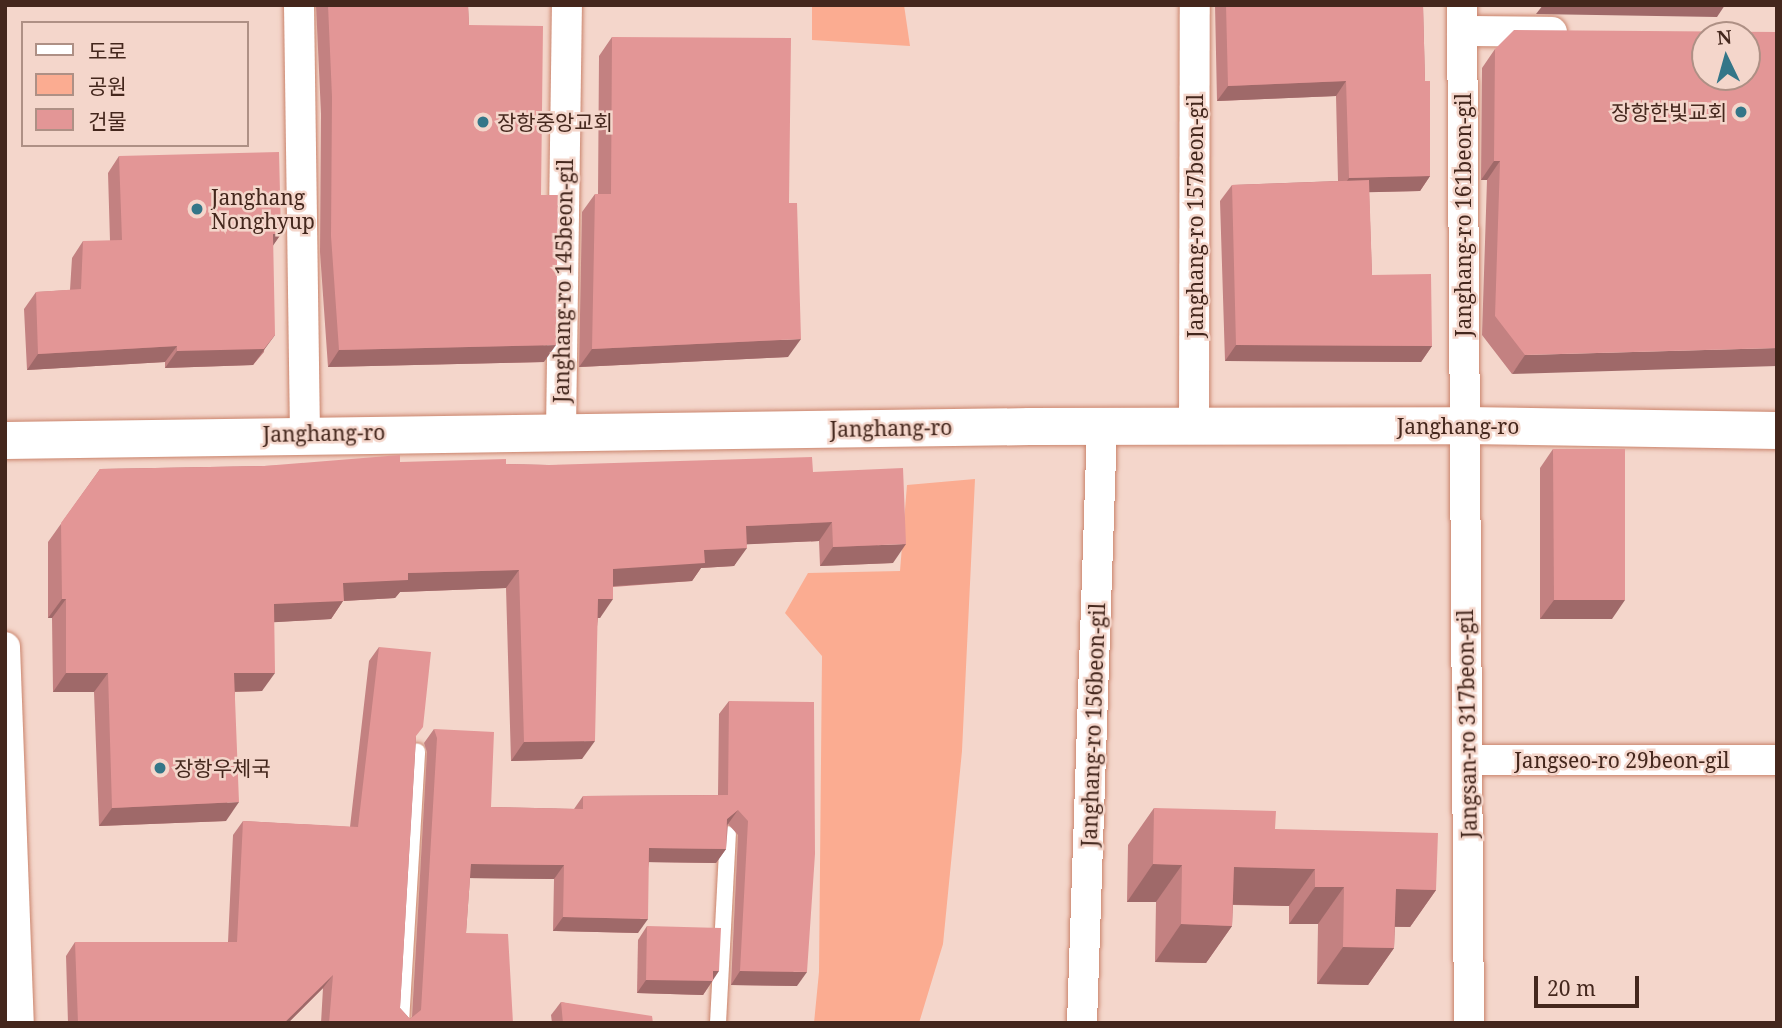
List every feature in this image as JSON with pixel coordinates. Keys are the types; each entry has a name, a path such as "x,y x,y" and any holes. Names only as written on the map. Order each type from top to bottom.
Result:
{"street":[{"path":"299,5 305,433"},
{"name":"Janghang-ro 145beon-gil","path":"561,431 566,5"},
{"name":"Janghang-ro 157beon-gil","path":"1194,427 1195,5"},
{"path":"1462,18 1585,33"},
{"name":"Janghang-ro 161beon-gil","path":"1462,18 1464,425"},
{"name":"Janghang-ro","path":"5,440 305,433 1102,427 1464,425 1777,430"},
{"name":"Jangsan-ro 317beon-gil","path":"1464,425 1469,1023"},
{"name":"Janghang-ro 156beon-gil","path":"1082,1023 1102,427"},
{"path":"5,647 14,1005"},
{"name":"Jangseo-ro 29beon-gil","path":"1468,760 1777,760"}],"lane":[{"path":"401,1023 417,751"},
{"path":"718,1023 728,834"}],"green space":[{"path":"812,5 904,5 910,46 812,40"},
{"path":"975,479 962,751 943,944 919,1023 814,1023 819,972 822,656 785,613 808,573 900,571 907,485"}],"building":[{"path":"328,5 468,5 469,25 543,26 541,195 558,195 556,345 339,350 331,236 332,97"},
{"path":"1226,5 1423,5 1425,81 1430,81 1430,176 1349,178 1346,81 1228,86"},
{"path":"1514,30 1691,31 1691,91 1761,91 1761,32 1777,32 1777,348 1525,355 1495,316 1500,161 1494,161 1495,49"},
{"path":"612,37 791,38 789,203 797,203 801,339 592,349 595,194 611,194"},
{"path":"279,152 281,234 273,234 275,335 264,349 177,351 177,346 38,354 36,292 81,289 83,241 122,240 119,156"},
{"path":"1369,180 1372,275 1431,274 1432,346 1236,345 1232,185"},
{"path":"1553,449 1625,449 1625,600 1554,600"},
{"path":"400,455 400,462 506,459 506,464 549,465 812,457 813,472 903,468 906,544 833,547 832,522 746,526 747,548 704,550 705,563 613,569 613,599 598,599 595,741 524,742 519,570 408,573 408,580 343,583 344,601 274,604 275,673 234,673 239,802 112,808 108,673 66,673 66,599 62,599 61,523 100,469 264,466"},
{"path":"379,647 431,652 423,727 416,736 400,1008 410,1019 421,1010 437,738 434,729 494,732 491,807 583,809 583,796 728,795 729,701 814,702 815,854 807,972 740,971 748,821 738,810 727,819 726,849 649,848 648,919 563,917 564,865 471,864 466,933 508,934 513,1023 329,1023 333,975 284,1023 78,1023 75,942 237,942 243,821 358,827"},
{"path":"1154,808 1276,811 1275,829 1438,833 1436,890 1396,889 1394,948 1343,947 1344,887 1315,887 1315,869 1234,867 1232,926 1181,924 1182,865 1153,864"},
{"path":"647,926 721,928 719,971 713,971 713,981 646,980"},
{"path":"561,1002 652,1016 653,1023 563,1023"}],"place":[{"name":"장항한빛교회","path":"1741,112"},
{"name":"장항중앙교회","path":"483,122"},
{"name":"Janghang Nonghyup","path":"197,209"},
{"name":"장항우체국","path":"160,768"}]}
